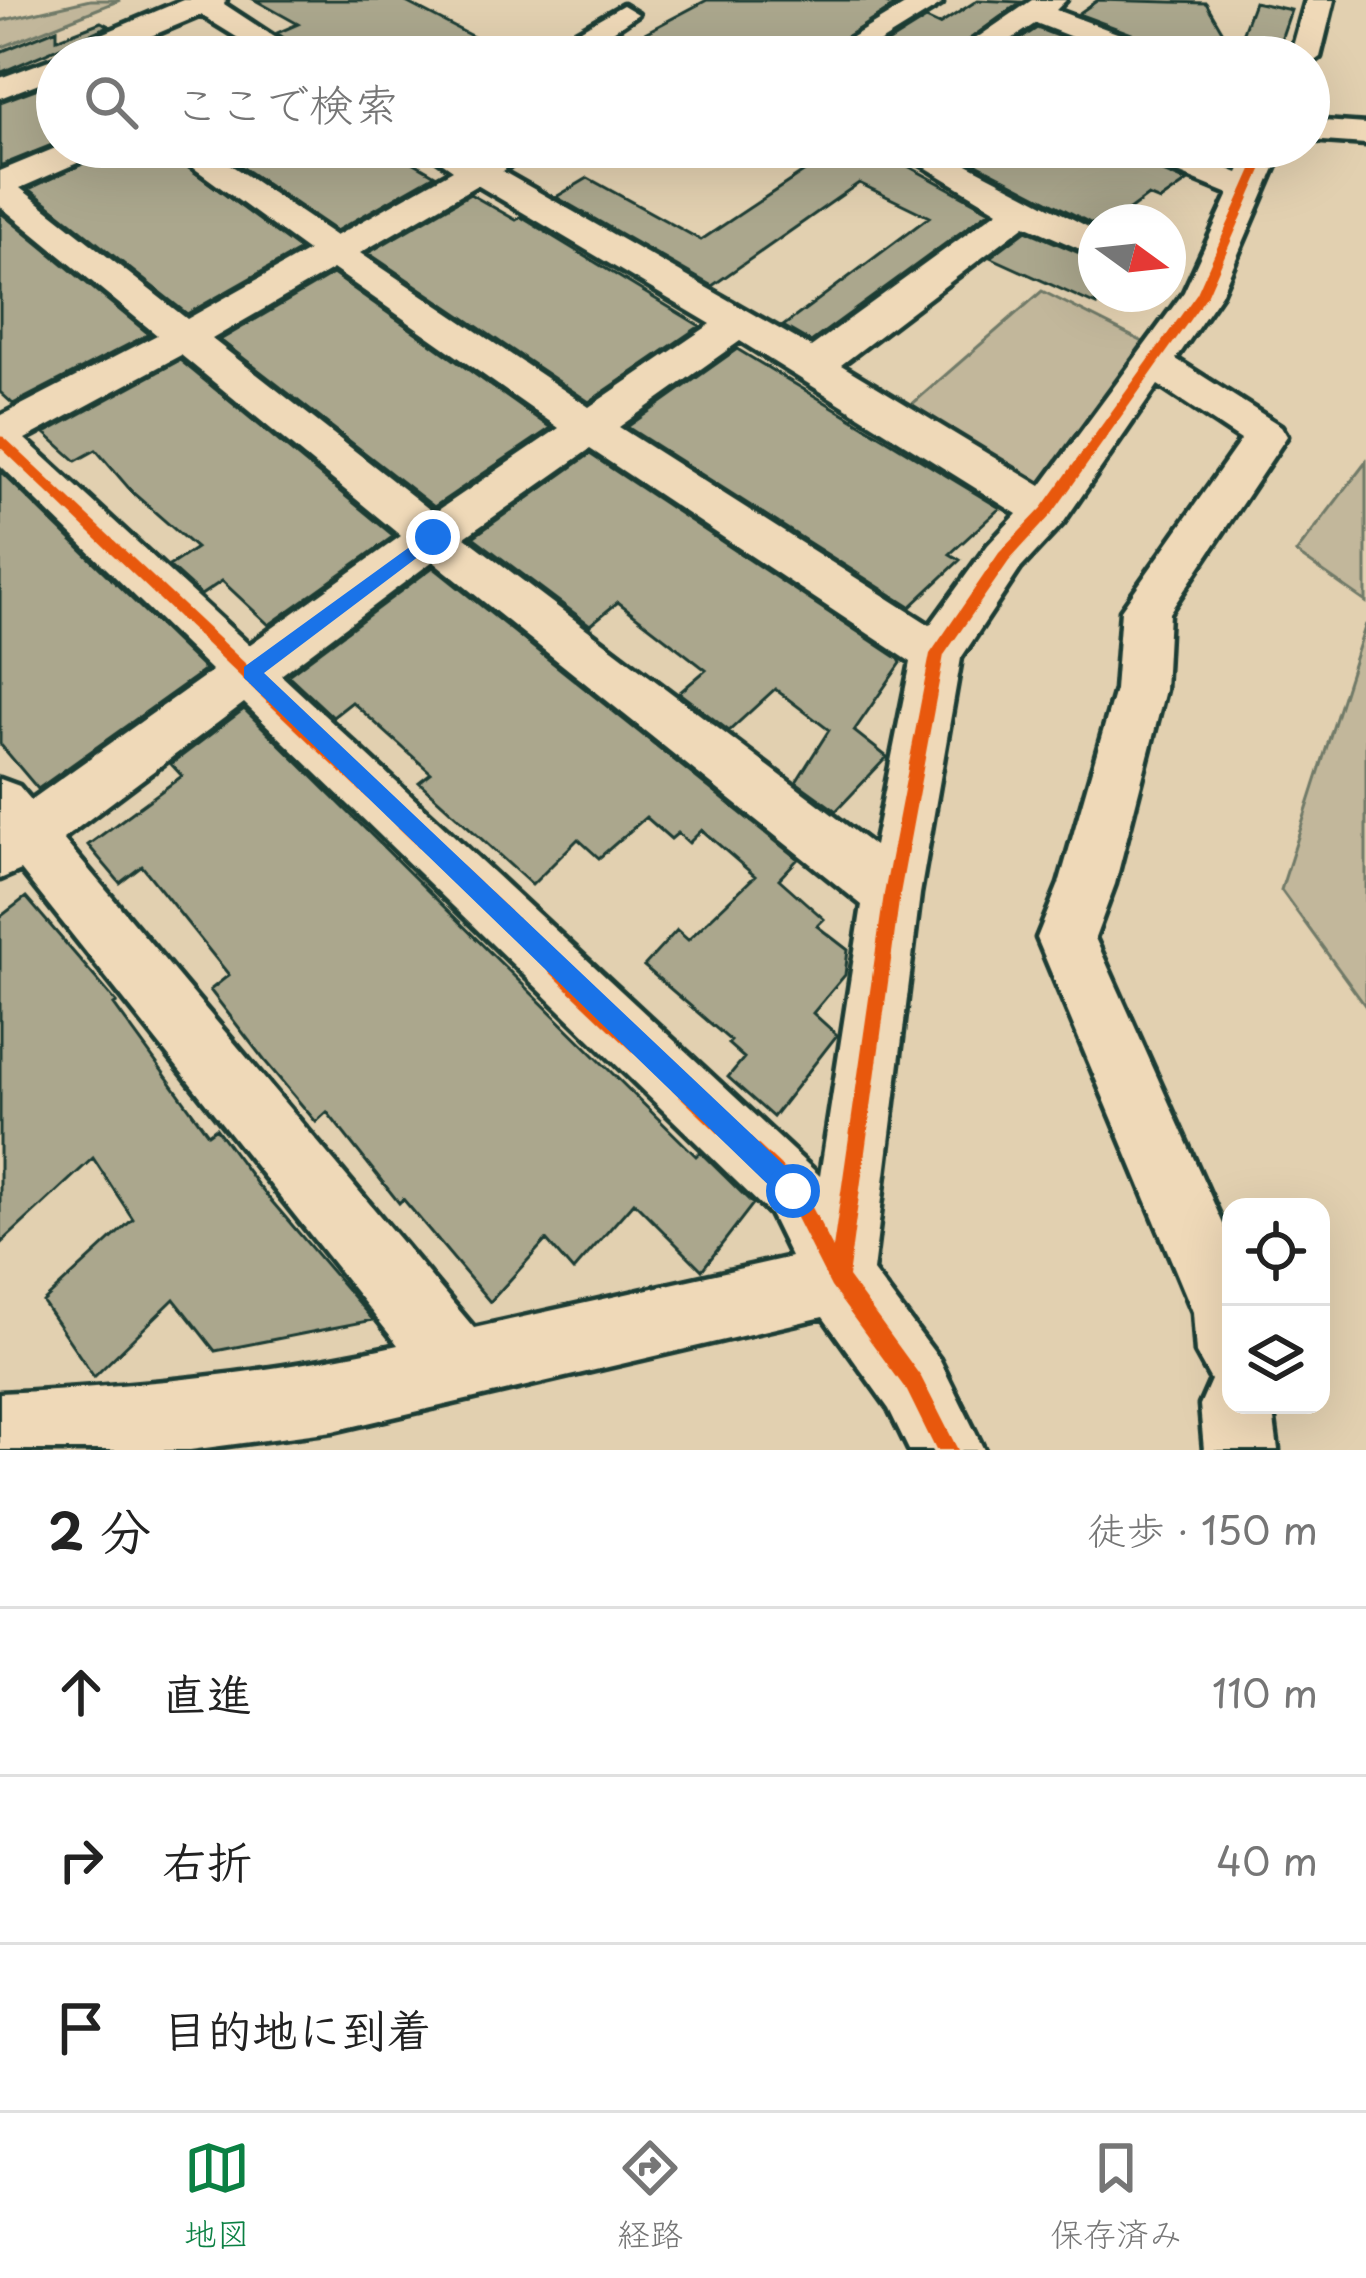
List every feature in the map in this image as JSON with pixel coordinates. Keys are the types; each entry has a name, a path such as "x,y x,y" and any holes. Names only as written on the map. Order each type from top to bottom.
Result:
{"street":[{"path":"1311,36 1320,0"},
{"path":"124,36 204,1 258,36"},
{"path":"871,36 927,4"},
{"path":"997,36 1043,6 1106,36"},
{"path":"584,36 623,14"},
{"path":"0,88 36,73"},
{"path":"1330,131 1366,134"},
{"path":"40,168 0,186 433,537 892,894"},
{"path":"213,168 589,428 937,654"},
{"path":"472,168 813,366 1047,511"},
{"path":"482,168 0,437 793,1191 838,1280 914,1384 947,1450"},
{"path":"947,168 1078,236"},
{"path":"1195,168 1246,189"},
{"path":"1186,284 1256,168"},
{"path":"813,366 1022,210"},
{"path":"838,1280 892,894 937,654 1004,557 1047,511 1153,363 1174,312"},
{"path":"460,1366 9,830 250,673 433,537 739,323"},
{"path":"1153,363 1265,436 1145,610 1140,690 1087,884 1066,938 1224,1306"},
{"path":"1,1428 122,1424 310,1398 838,1280"},
{"path":"1237,1414 1241,1450"}],"shaded area":[{"path":"90,0 120,0 0,48 0,21"},
{"path":"1042,291 1153,347 1036,488 903,412"},
{"path":"1366,462 1366,602 1296,553"},
{"path":"1366,624 1366,1007 1281,890"}],"building":[{"path":"255,0 402,0 471,36 277,33 298,24"},
{"path":"707,0 879,0 894,6 848,36 639,36"},
{"path":"978,0 1021,2 974,36 899,36 926,19 939,25"},
{"path":"1098,0 1206,3 1225,36 1137,36 1078,14"},
{"path":"1254,2 1291,10 1282,36 1241,36"},
{"path":"101,22 109,26 86,36 65,36"},
{"path":"1037,28 1057,36 1025,36"},
{"path":"36,37 36,57 0,73 0,52"},
{"path":"36,89 36,151 0,166 0,102"},
{"path":"74,168 189,168 300,250 187,314 29,189"},
{"path":"243,168 423,168 435,175 336,231"},
{"path":"809,168 911,168 990,211 811,342 783,326 929,217 859,183 712,286 556,197 588,178 701,240"},
{"path":"984,168 1154,168 1187,182 1160,201 1148,196 1137,204 1078,204 1078,217"},
{"path":"470,194 516,220 521,217 700,326 589,402 368,253"},
{"path":"0,212 149,334 13,404 0,392"},
{"path":"1026,230 1078,252 1078,297 990,257"},
{"path":"333,274 551,428 434,507 220,340"},
{"path":"737,349 1000,508 950,554 960,560 910,607 627,427"},
{"path":"180,360 394,536 269,625 222,581 201,595 169,566 196,548 133,493 96,450 76,461 45,433"},
{"path":"590,454 899,659 901,663 854,731 887,757 836,811 796,782 829,730 775,689 729,731 679,693 706,670 618,602 590,625 473,537"},
{"path":"0,471 205,670 38,789 0,744"},
{"path":"433,567 798,859 779,879 824,919 817,926 848,950 845,975 813,1013 837,1035 773,1117 728,1077 744,1058 728,1044 731,1041 644,966 677,930 688,940 755,876 702,830 689,843 678,833 671,839 646,817 599,858 578,839 532,885 419,782 431,773 352,702 333,717 288,675"},
{"path":"244,709 696,1156 700,1152 753,1204 702,1270 634,1202 573,1271 546,1240 490,1302 403,1199 399,1203 327,1112 316,1122 264,1060 210,990 229,975 142,866 120,883 88,845 182,776 171,764"},
{"path":"26,897 117,1003 114,1005 208,1134 216,1128 257,1184 373,1320 215,1351 174,1299 94,1377 43,1302 133,1219 93,1158 0,1244 0,917"}],"cycle path":[{"path":"838,1280 892,894 937,654 1004,557 1047,511 1202,294 1258,168"},
{"path":"0,440 793,1191 838,1280 914,1384 947,1450"}],"route":[{"path":"433,537 250,673 793,1191"}]}
